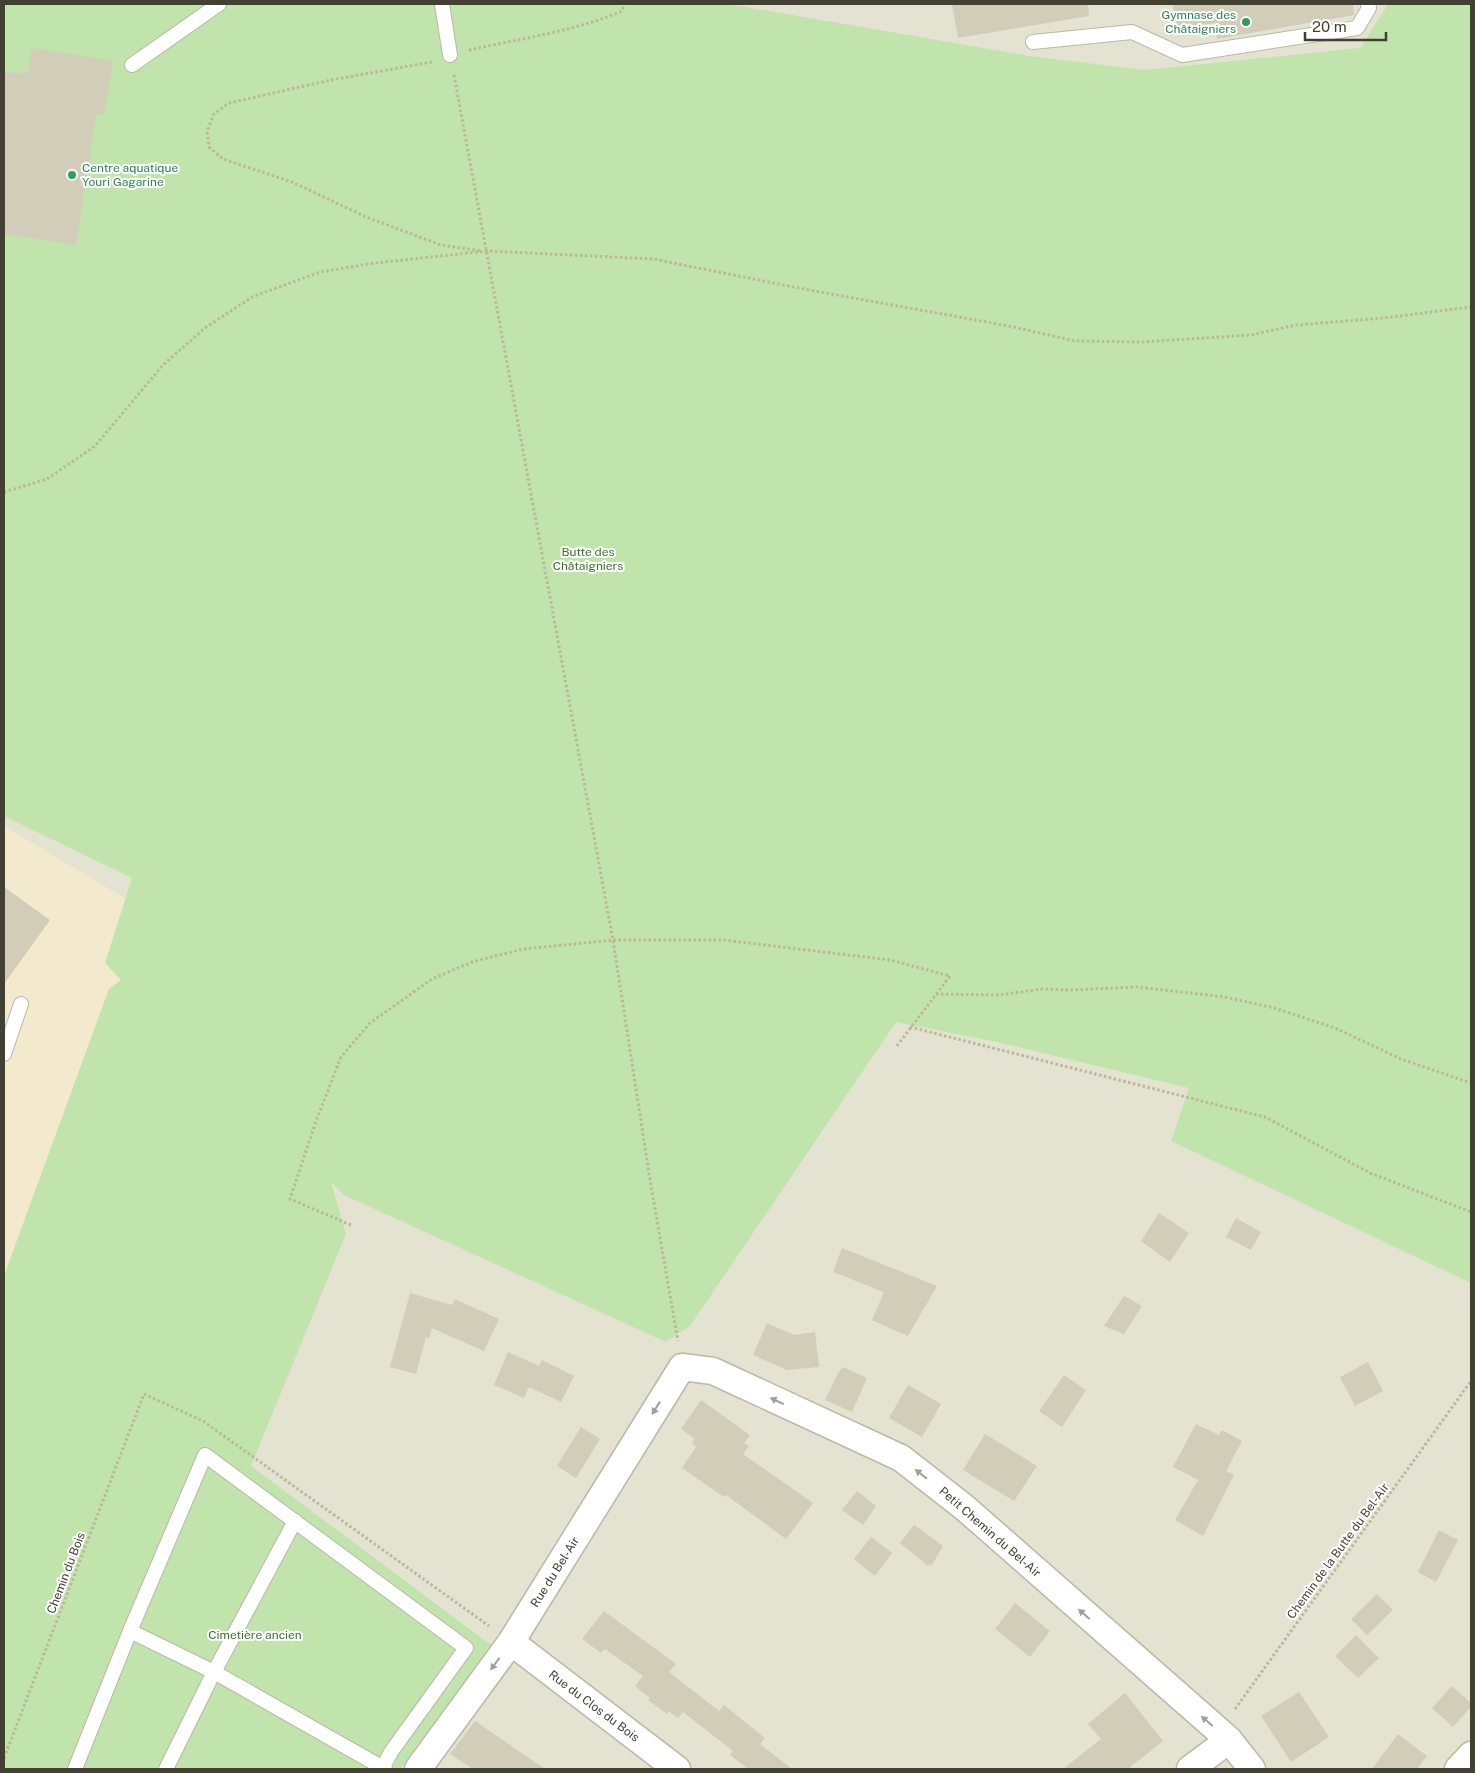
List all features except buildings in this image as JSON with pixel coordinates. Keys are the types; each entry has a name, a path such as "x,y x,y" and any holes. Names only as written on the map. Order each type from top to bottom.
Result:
{"street":[{"name":"Rue du Bel-Air","path":"418,1769 511,1642 682,1367"},
{"name":"Petit Chemin du Bel-Air","path":"682,1367 713,1371 901,1458 965,1508 1224,1736 1252,1769"},
{"name":"Rue du Clos du Bois","path":"511,1642 677,1769"},
{"path":"1190,1769 1224,1736"},
{"path":"1458,1769 1471,1755"}],"lane":[{"path":"132,65 219,4"},
{"path":"442,4 450,54"},
{"path":"1033,42 1132,32 1182,55 1357,28 1369,8 1368,4"},
{"path":"4,1054 21,1004"},
{"path":"75,1769 130,1631 205,1455 466,1648 391,1752 383,1769 214,1672 130,1631"},
{"path":"166,1769 214,1672 295,1521"}],"path":[{"path":"624,4 622,11 607,17 549,33 450,54 429,63 331,80 229,103 214,114 207,132 209,147 223,159 292,182 376,221 441,245 487,251 653,259 809,290 1010,326 1075,341 1141,342 1251,335 1296,325 1384,318 1471,307"},
{"path":"450,54 613,940 651,1186 682,1367"},
{"path":"4,492 47,479 95,446 163,365 205,328 252,297 320,272 375,263 487,251"},
{"path":"350,1225 290,1199 316,1121 341,1057 370,1023 432,979 472,962 523,950 613,940 724,940 890,960 950,976 896,1048"},
{"path":"936,994 999,995 1042,989 1069,990 1137,987 1225,997 1274,1008 1335,1028 1401,1059 1471,1083"},
{"path":"910,1027 1265,1117 1370,1173 1471,1212"},
{"name":"Chemin de la Butte du Bel-Air","path":"1224,1736 1471,1381"},
{"name":"Chemin du Bois","path":"4,1758 144,1394 203,1421 511,1642"}],"shaded area":[{"name":"Butte des Châtaigniers","path":"4,4 1471,4 1471,1769 4,1769"},
{"path":"4,826 183,933 109,989 4,1276"}],"green space":[{"name":"Butte des Châtaigniers","path":"4,4 728,4 1030,56 1144,70 1360,48 1387,6 1386,4 1471,4 1471,1283 1171,1141 1189,1088 997,1042 896,1022 690,1326 666,1342 344,1195 331,1182 346,1234 251,1466 491,1645 400,1769 4,1769 4,1276 109,989 121,980 105,963 132,878 4,816"}],"place":[{"name":"Gymnase des Châtaigniers","path":"1246,22"},
{"name":"Centre aquatique Youri Gagarine","path":"72,175"}],"park label":[{"name":"Cimetière ancien","path":"255,1635"}]}
